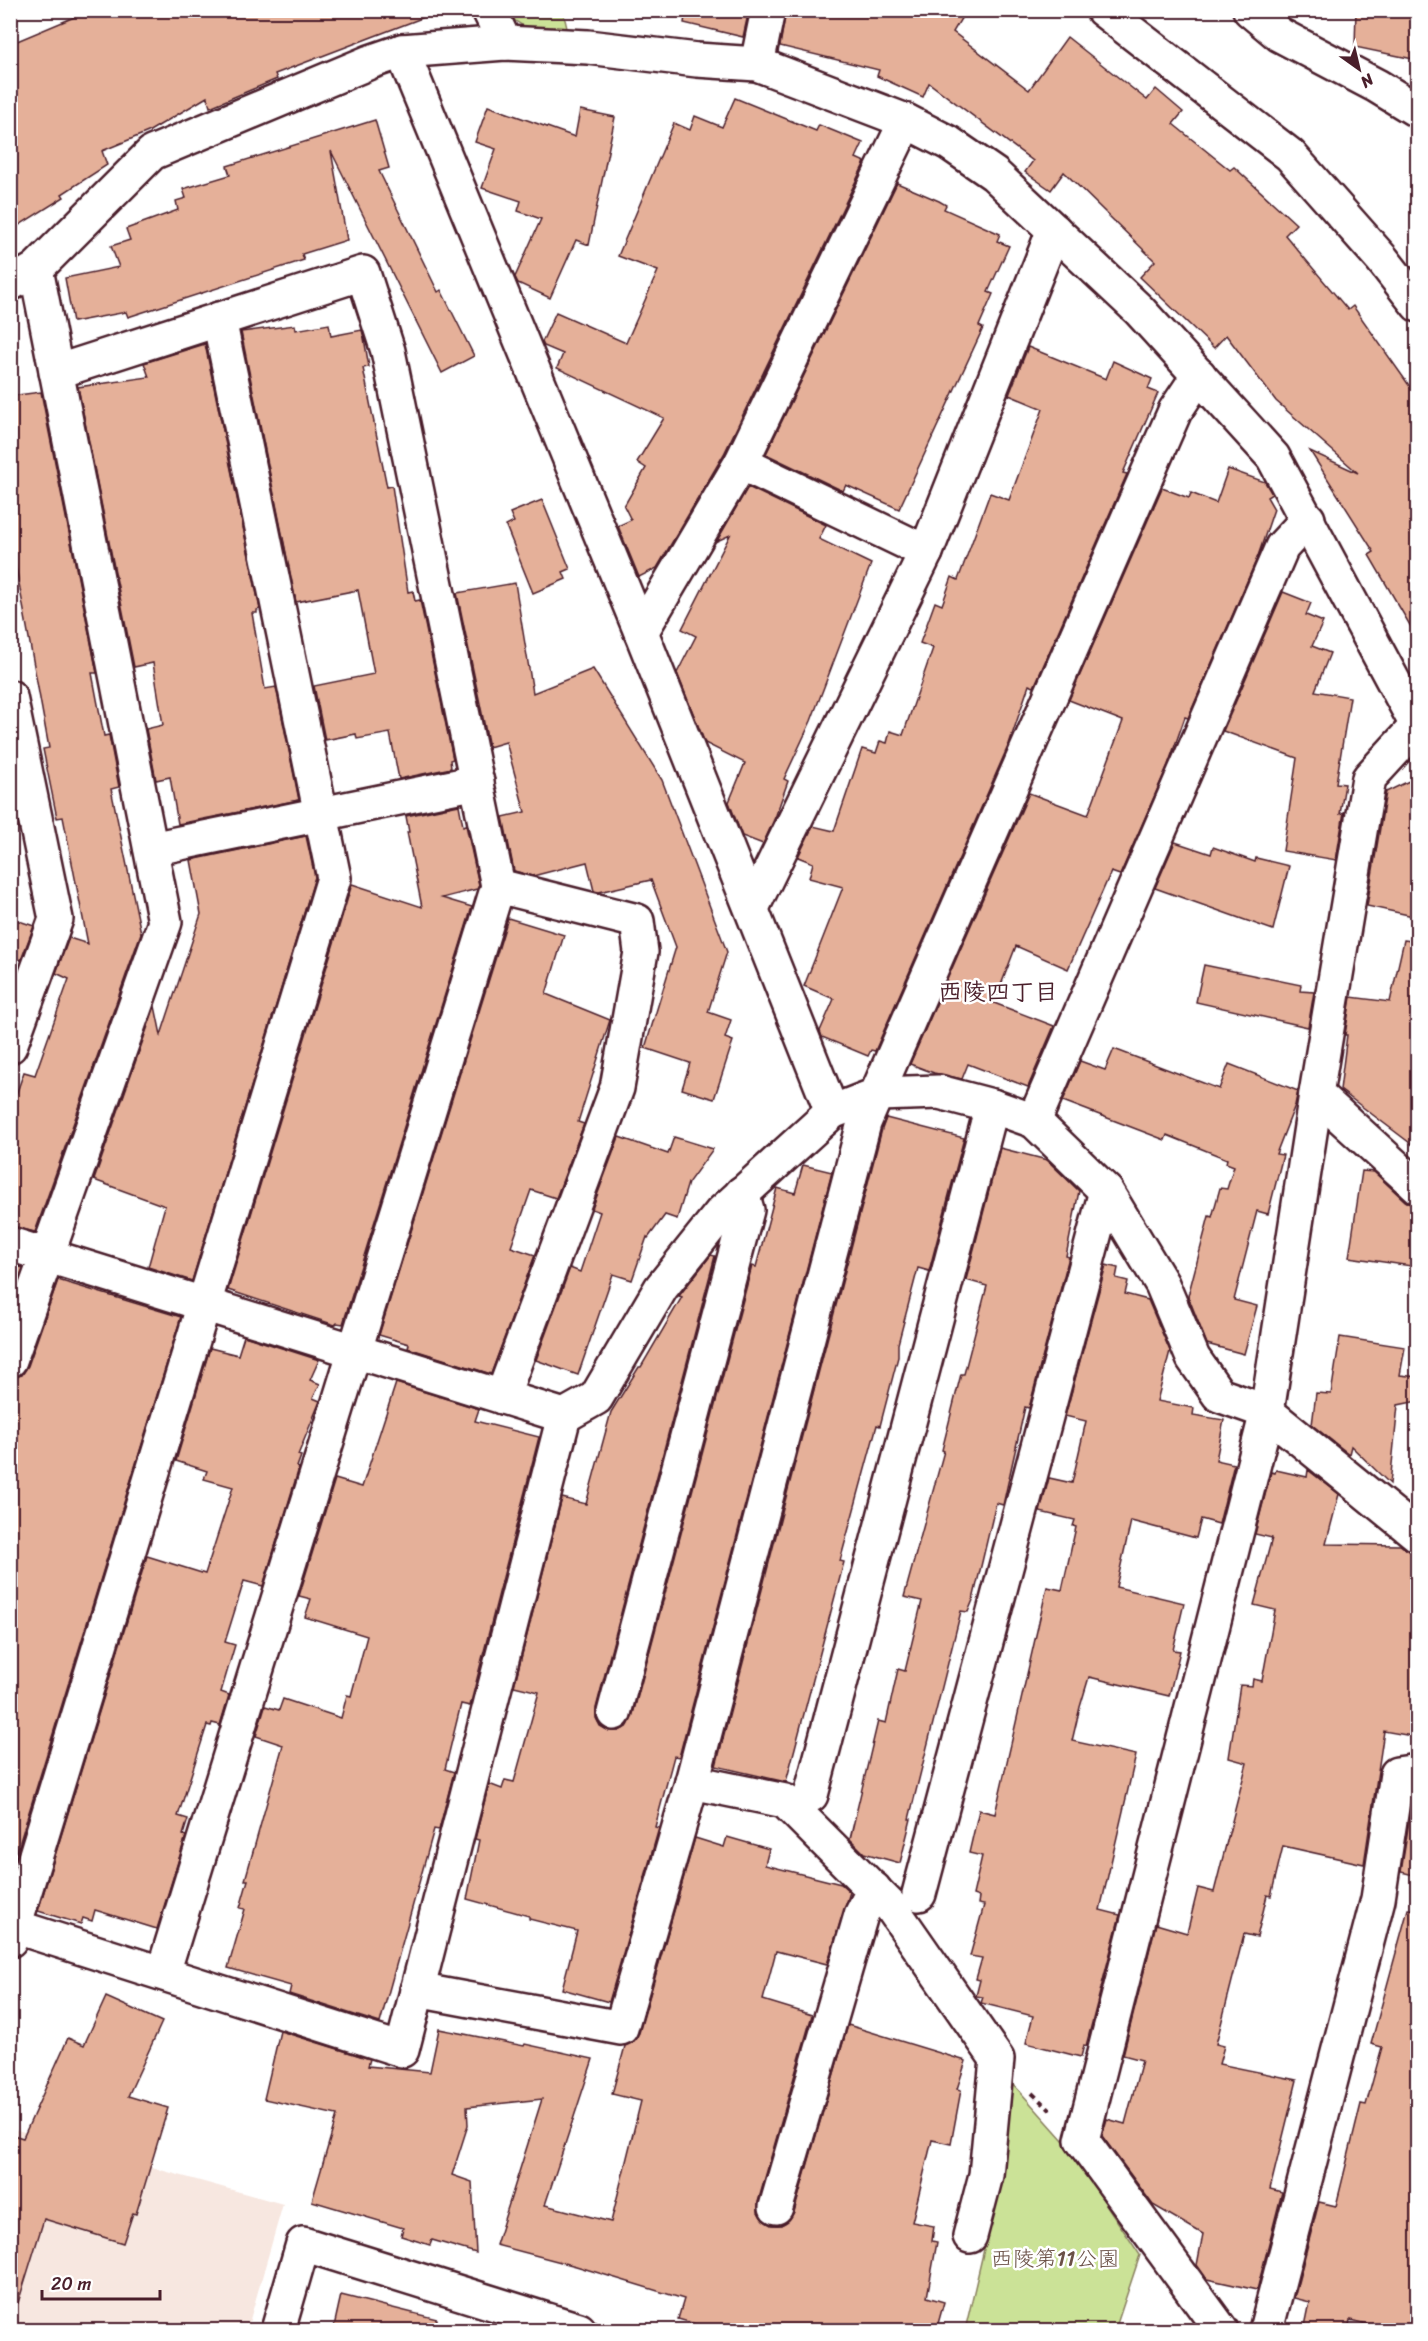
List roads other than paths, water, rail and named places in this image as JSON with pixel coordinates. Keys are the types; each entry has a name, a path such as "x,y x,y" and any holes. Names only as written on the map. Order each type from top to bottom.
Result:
{"street":[{"path":"489,10 505,43"},
{"path":"757,64 768,10"},
{"path":"1102,10 1290,155 1382,259 1418,305"},
{"path":"1250,10 1280,34 1377,86 1418,111"},
{"path":"10,1360 165,922 56,372 23,276 152,153 370,62 402,51 505,43 588,46 697,60 757,64 906,121 949,143 994,174 1139,310 1273,457 1417,727 1369,778 1316,1094 1267,1412 1082,2140 1221,2331"},
{"path":"402,51 641,632 832,1112"},
{"path":"641,632 741,463 906,121"},
{"path":"752,908 926,552 1054,230"},
{"path":"56,372 363,273 388,351 498,886 163,1973"},
{"path":"219,319 334,878 12,1931 163,1973 402,2050 564,1416 596,1398 661,1288 721,1213 832,1112 878,1094 939,1092 992,1106 1034,1121 1106,1191 1162,1284 1194,1358 1219,1395 1267,1412 1418,1535"},
{"path":"417,1990 621,2028 692,1782 864,1124 1174,411 1199,375"},
{"path":"741,463 926,552"},
{"path":"1034,1121 1282,548 1308,519"},
{"path":"10,697 56,919 10,1046"},
{"path":"151,849 477,782"},
{"path":"498,886 637,921 641,952 617,1088 502,1397"},
{"path":"1316,1094 1418,1187"},
{"path":"811,1795 992,1106"},
{"path":"919,1894 1106,1191"},
{"path":"614,1713 747,1210 742,1193"},
{"path":"10,1244 564,1416"},
{"path":"1266,2331 1378,1899 1397,1774 1418,1771"},
{"path":"692,1782 785,1801 892,1908 997,2059 986,2175 970,2236"},
{"path":"776,2206 861,1915 873,1889"},
{"path":"278,2331 303,2244 513,2321 579,2331"}],"district":[{"name":"西陵四丁目","path":"998,992"}],"park label":[{"name":"西陵第11公園","path":"1055,2258"}]}
